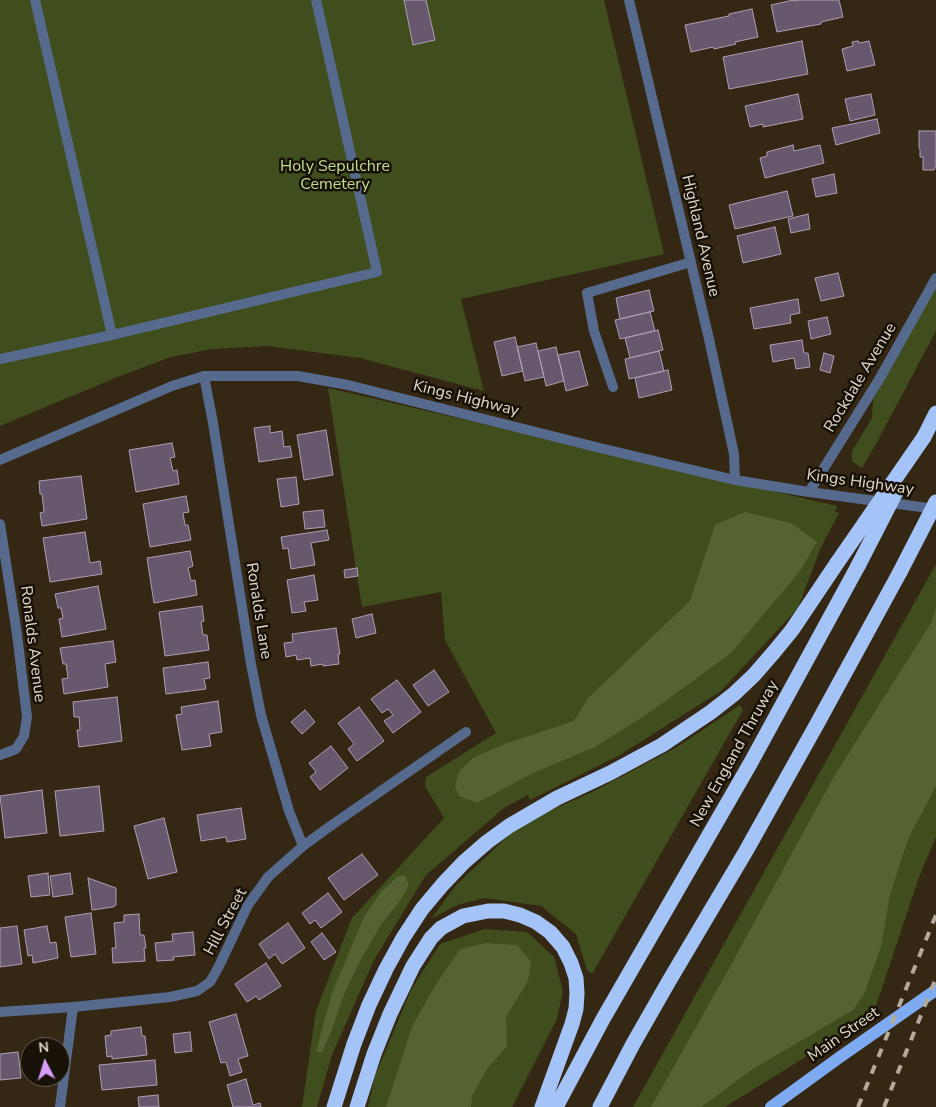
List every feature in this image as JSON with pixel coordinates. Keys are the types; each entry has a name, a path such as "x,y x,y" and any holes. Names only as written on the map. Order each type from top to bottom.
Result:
{"highway":[{"name":"New England Thruway","path":"556,1107 612,1003 750,764 858,566 936,413"},
{"path":"334,1107 354,1044 369,1005 386,969 422,909 443,884 464,862 508,826 557,798 610,773 662,745 734,694 754,675 792,630 924,437"},
{"path":"600,1107 660,997 818,724 936,502"},
{"path":"357,1107 374,1054 390,1014 421,952 441,928 463,916 488,911 504,911 520,915 536,922 550,932 563,947 576,978 576,1008 572,1024 542,1107"}],"main road":[{"name":"Main Street","path":"771,1107 936,990"}],"street":[{"path":"35,0 112,335"},
{"path":"0,359 112,335 377,272 316,0"},
{"name":"Highland Avenue","path":"629,0 709,339 734,454 734,480"},
{"path":"613,388 594,331 587,294 691,262"},
{"name":"Rockdale Avenue","path":"809,492 880,378 936,278"},
{"name":"Kings Highway","path":"0,460 172,386 204,376 298,376 348,385 734,480 936,509"},
{"name":"Ronalds Lane","path":"204,376 261,716 289,811 303,846"},
{"name":"Ronalds Avenue","path":"0,524 17,634 27,717 24,736 16,749 0,755"},
{"name":"Hill Street","path":"0,1012 170,997 196,991 210,982 248,905 268,877 303,846 466,732"},
{"path":"60,1107 73,1007"}],"green space":[{"name":"Holy Sepulchre Cemetery","path":"0,0 604,0 664,254 461,299 484,391 360,358 268,346 212,349 171,357 0,426"},
{"path":"936,285 936,331 862,468 852,461 852,451 872,418 873,400"},
{"path":"328,388 837,506 835,512 839,513 821,547 798,608 721,691 620,755 530,800 528,795 504,808 426,875 374,960 332,1055 317,1107 302,1107 316,1011 352,918 444,818 425,786 426,777 496,733 445,640 441,592 362,607"},
{"path":"745,512 791,523 817,542 800,571 731,653 649,713 595,747 533,773 477,803 459,796 455,786 459,771 473,758 507,743 574,721 588,698 690,601 715,525"},
{"path":"936,564 936,837 919,877 873,1015 725,1107 633,1107"},
{"path":"936,608 936,786 908,839 890,895 881,947 864,994 853,1010 753,1069 701,1107 651,1107 833,778 931,623"},
{"path":"740,705 743,710 592,974 587,970 576,934 541,906 485,898 457,905 431,919 456,885 521,824 596,790 677,747"},
{"path":"405,875 409,886 382,923 360,961 345,992 322,1052 316,1052 332,993 364,917 381,892 397,877"},
{"path":"485,929 527,932 554,957 563,991 557,1019 512,1107 368,1107 375,1076 411,990 440,944"},
{"path":"485,943 517,945 531,962 528,981 506,1017 507,1046 487,1069 472,1096 471,1107 386,1107 412,1027 433,989 460,949"}],"building":[{"path":"404,0 426,0 435,40 413,45"},
{"path":"793,0 839,0 843,17 821,22 821,24 777,32 771,5"},
{"path":"752,9 758,37 714,49 713,47 691,52 685,25"},
{"path":"802,41 808,74 729,89 723,57"},
{"path":"858,41 859,43 869,41 875,65 847,71 842,49 853,46 852,42"},
{"path":"798,94 803,119 763,127 763,124 750,127 745,106"},
{"path":"871,94 875,115 850,121 845,99"},
{"path":"877,119 880,133 836,145 832,128"},
{"path":"919,131 936,131 936,166 934,170 923,170 923,157 920,157 919,148"},
{"path":"793,145 794,151 820,145 824,163 765,178 760,158 767,156 767,152"},
{"path":"834,174 837,193 816,197 812,179"},
{"path":"787,191 793,216 735,229 729,205"},
{"path":"808,214 810,229 791,233 788,219"},
{"path":"775,227 781,254 743,263 737,236"},
{"path":"838,273 844,296 821,301 815,278"},
{"path":"649,290 654,311 620,319 616,298"},
{"path":"798,299 800,313 790,315 791,323 754,329 750,308"},
{"path":"650,312 655,331 620,339 615,320"},
{"path":"827,317 831,334 811,339 808,321"},
{"path":"658,330 663,350 630,358 625,338"},
{"path":"515,337 523,371 502,376 494,342"},
{"path":"802,340 804,353 808,353 810,367 796,369 794,358 773,362 770,345"},
{"path":"536,343 544,377 525,381 517,347"},
{"path":"556,347 564,381 546,386 538,351"},
{"path":"579,351 588,385 566,391 558,355"},
{"path":"659,351 664,371 629,379 625,359"},
{"path":"824,353 834,356 830,373 820,370"},
{"path":"668,370 672,390 639,398 635,378"},
{"path":"270,426 270,433 282,431 284,447 290,446 292,457 259,462 254,428"},
{"path":"326,430 333,475 304,480 297,435"},
{"path":"172,443 175,457 170,458 173,471 177,470 179,484 136,492 129,450"},
{"path":"81,476 87,519 42,526 40,513 44,512 39,481"},
{"path":"296,477 299,504 281,507 277,479"},
{"path":"186,496 189,512 183,513 191,540 150,547 143,504"},
{"path":"323,510 325,527 305,529 303,512"},
{"path":"327,530 329,540 311,543 315,565 291,569 288,548 283,549 281,537"},
{"path":"85,532 90,563 100,561 102,574 50,582 43,538"},
{"path":"190,551 193,566 188,568 191,581 195,580 197,595 154,603 147,558"},
{"path":"357,568 358,576 345,578 344,570"},
{"path":"314,575 318,600 304,602 306,611 292,613 287,580"},
{"path":"98,586 106,629 62,637 59,619 63,618 61,608 58,608 55,594"},
{"path":"202,606 204,621 201,622 203,635 207,635 209,650 165,656 159,612"},
{"path":"372,614 376,633 356,638 352,619"},
{"path":"336,628 340,654 338,654 339,664 311,666 310,658 297,660 296,655 286,657 284,643 293,642 292,634"},
{"path":"113,641 116,662 105,664 108,687 64,694 62,679 68,678 66,664 63,664 60,648"},
{"path":"208,662 210,678 204,679 206,689 166,694 163,668"},
{"path":"434,670 449,692 428,706 413,685"},
{"path":"397,680 421,712 393,733 384,721 393,715 388,709 382,713 371,699"},
{"path":"117,697 122,741 79,747 77,730 80,730 79,717 74,717 73,702"},
{"path":"218,701 222,732 209,734 211,746 182,750 176,715 182,714 181,707"},
{"path":"359,707 384,741 357,761 348,749 354,744 338,723"},
{"path":"305,710 315,722 302,734 291,722"},
{"path":"331,746 348,768 320,790 310,777 316,772 309,763"},
{"path":"99,786 104,831 60,836 55,791"},
{"path":"42,790 47,833 5,838 0,796"},
{"path":"241,808 246,839 227,842 226,837 201,841 197,815"},
{"path":"164,818 177,872 148,879 134,826"},
{"path":"362,854 378,875 344,900 328,878"},
{"path":"48,873 50,895 31,897 28,876"},
{"path":"70,873 73,894 53,897 50,876"},
{"path":"88,878 116,888 116,905 92,910"},
{"path":"328,893 342,912 321,928 315,920 310,924 302,913"},
{"path":"91,913 96,954 71,957 65,917"},
{"path":"139,914 140,935 144,935 146,948 144,948 145,961 113,963 112,948 116,948 114,923 124,922 124,915"},
{"path":"288,923 305,948 282,964 275,954 269,959 259,944"},
{"path":"17,926 22,964 0,967 0,928"},
{"path":"47,926 50,943 56,942 58,958 33,963 32,955 28,956 24,930"},
{"path":"193,932 195,955 173,957 174,960 157,961 155,943 173,941 172,934"},
{"path":"322,933 336,952 324,960 311,942"},
{"path":"266,963 281,986 259,1000 256,996 247,1002 235,984"},
{"path":"236,1014 248,1056 238,1059 242,1072 230,1076 226,1062 221,1063 209,1022"},
{"path":"141,1027 142,1036 145,1036 147,1055 112,1059 112,1056 107,1057 105,1036 111,1035 111,1031"},
{"path":"190,1032 192,1051 175,1053 173,1034"},
{"path":"18,1052 20,1078 0,1080 0,1054"},
{"path":"155,1060 157,1085 102,1090 99,1065"},
{"path":"246,1079 253,1105 260,1103 261,1107 233,1107 227,1085"},
{"path":"158,1095 159,1107 139,1107 138,1097"}],"railway":[{"path":"858,1107 936,915"},
{"path":"884,1107 936,978"}]}
